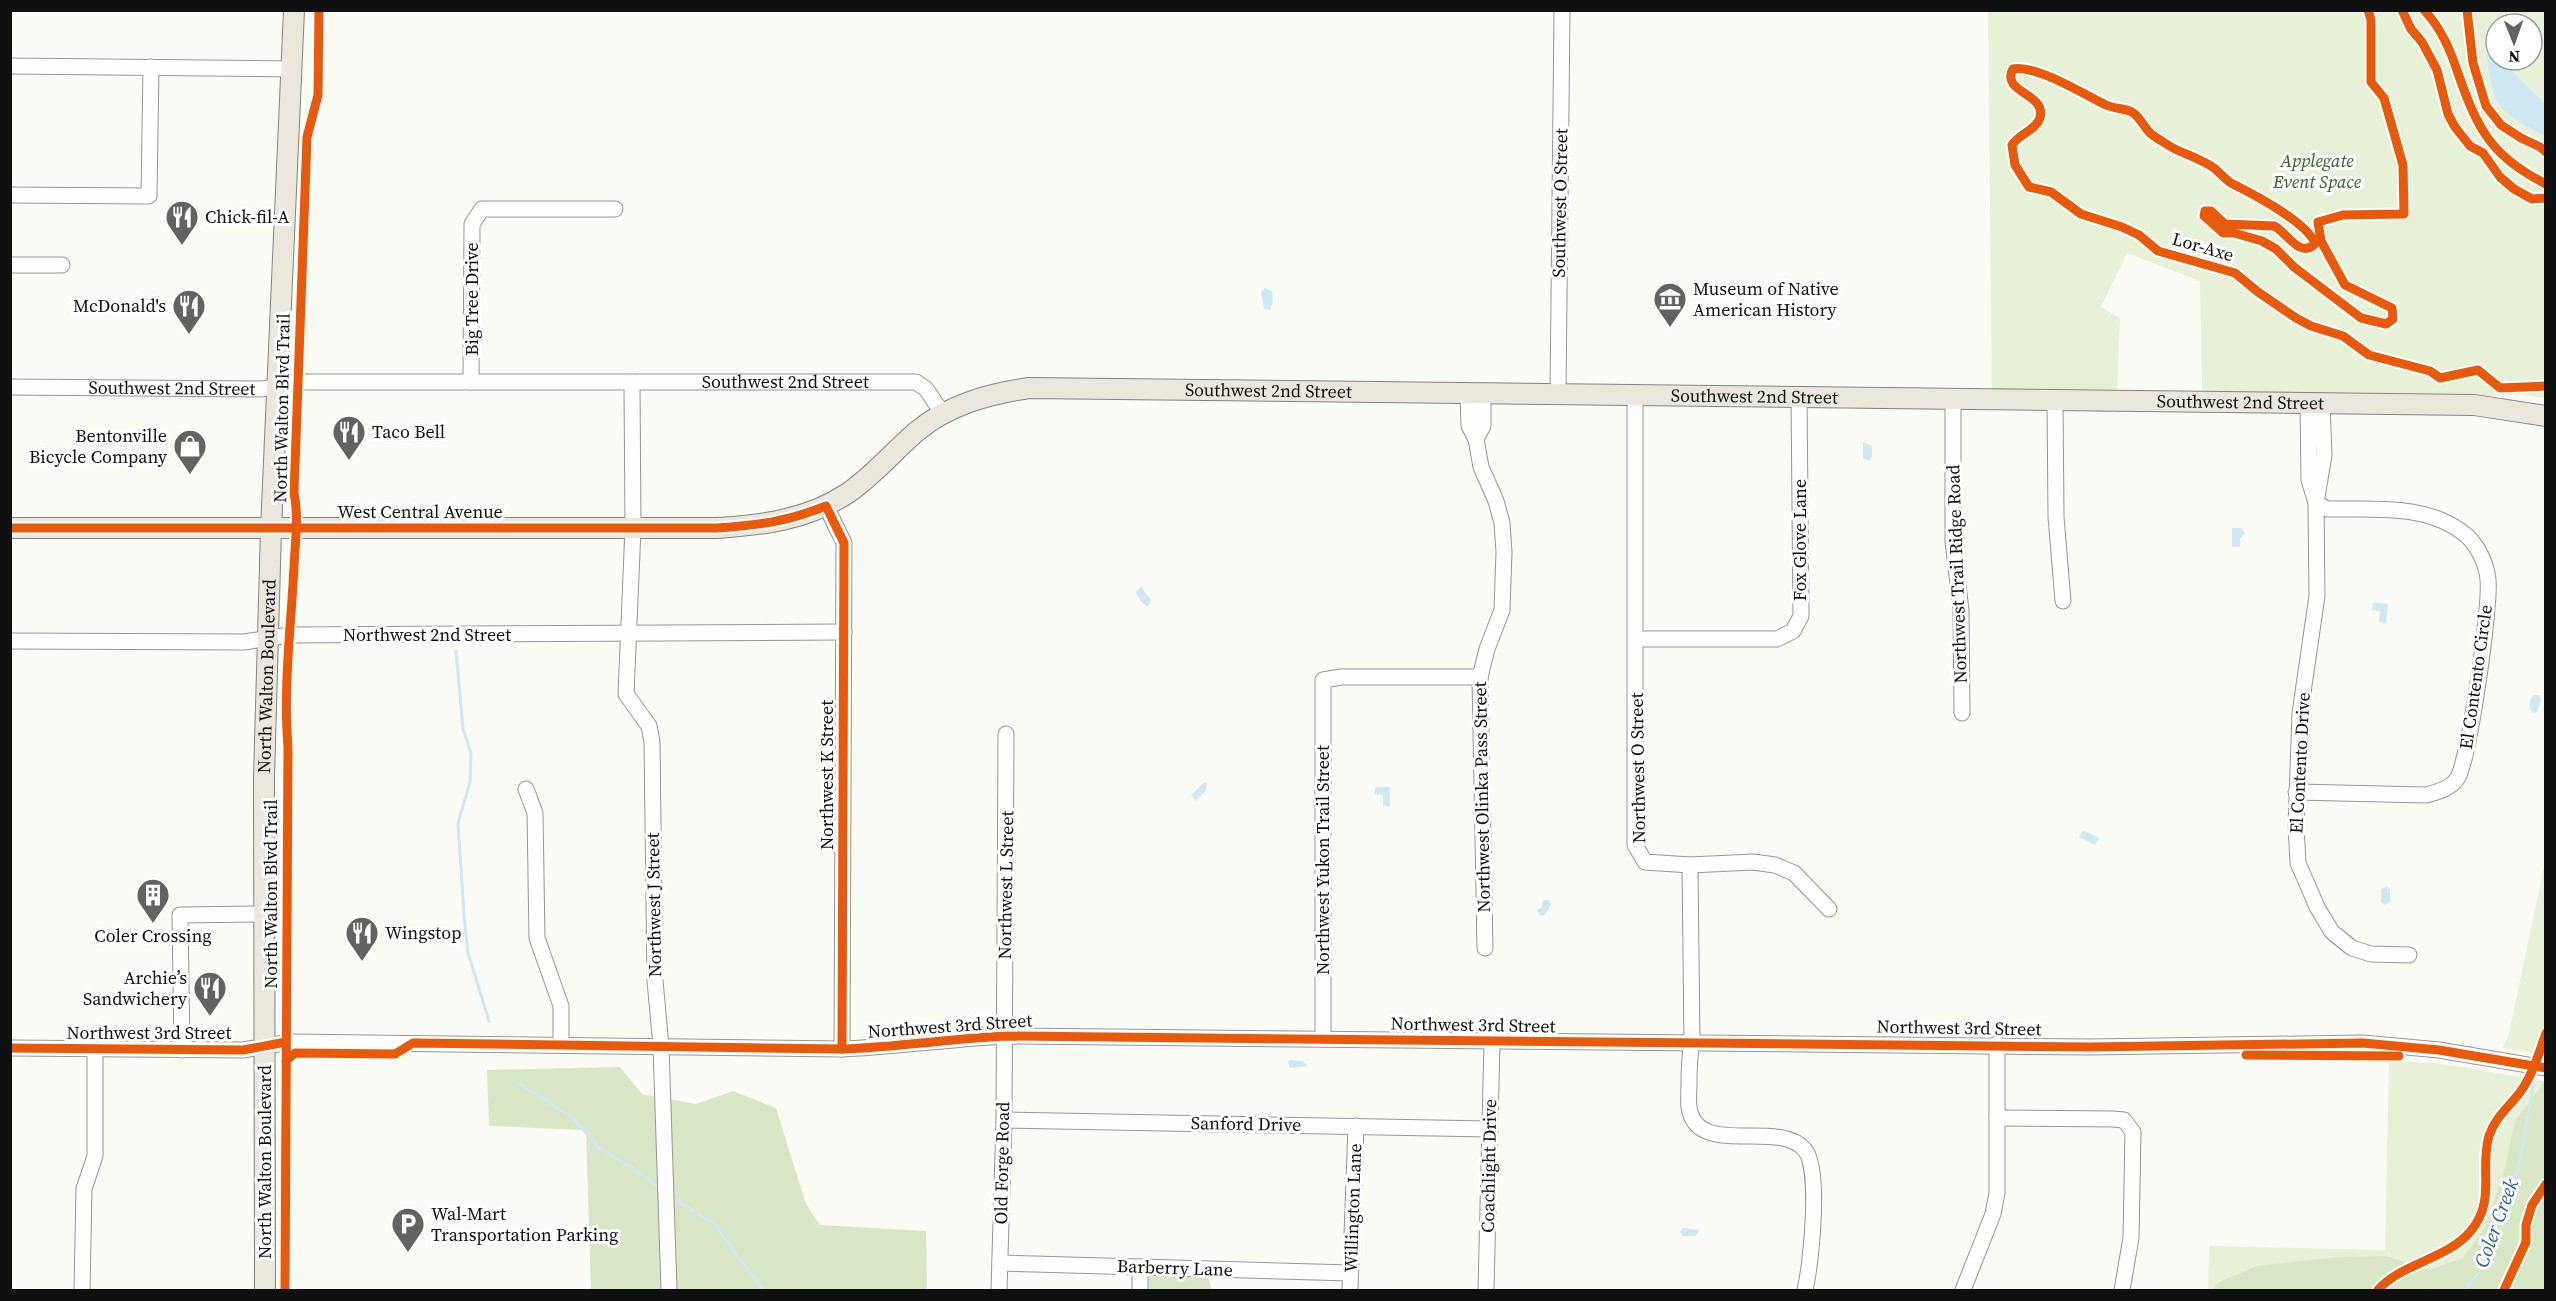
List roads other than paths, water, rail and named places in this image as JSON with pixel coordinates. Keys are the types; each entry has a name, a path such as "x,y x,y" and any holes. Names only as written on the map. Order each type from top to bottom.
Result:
{"main road":[{"name":"North Walton Boulevard","path":"265,1290 264,778 271,529 294,10"},
{"name":"Southwest 2nd Street","path":"943,414 966,402 998,393 1029,388 2474,405 2546,416"},
{"name":"West Central Avenue","path":"10,528 717,528 768,525 797,518 847,494 871,475 917,431 943,414"}],"street":[{"name":"Southwest O Street","path":"1558,395 1562,10"},
{"path":"10,66 292,69"},
{"path":"10,195 149,196 151,67"},
{"name":"Big Tree Drive","path":"471,382 472,224 482,209 615,209"},
{"path":"10,265 62,265"},
{"name":"Southwest 2nd Street","path":"10,387 262,389 298,382 915,382 926,389 943,414"},
{"name":"Northwest J Street","path":"632,382 633,528 626,694 649,726 652,742 655,981 661,1046 669,1290"},
{"name":"Northwest Olinka Pass Street","path":"1476,394 1469,426 1476,439 1481,467 1496,501 1502,523 1504,552 1502,610 1487,649 1480,677 1485,948"},
{"name":"Northwest O Street","path":"1635,396 1637,639 1635,845 1645,862 1690,866"},
{"name":"Fox Glove Lane","path":"1637,639 1777,639 1793,631 1801,616 1799,397"},
{"name":"Northwest Trail Ridge Road","path":"1953,399 1953,541 1961,611 1962,713"},
{"path":"2055,400 2056,517 2063,601"},
{"name":"El Contento Drive","path":"2315,403 2309,480 2316,503 2317,596 2300,713 2296,792 2298,864 2317,907 2332,932 2352,948 2361,951 2390,956 2409,955"},
{"name":"El Contento Circle","path":"2296,792 2426,795 2442,791 2457,779 2464,760 2488,610 2488,579 2481,554 2468,537 2444,520 2417,512 2327,509 2316,503"},
{"name":"Northwest K Street","path":"826,506 844,543 842,1049"},
{"name":"Northwest 2nd Street","path":"10,641 244,642 291,635 844,633"},
{"name":"Northwest Yukon Trail Street","path":"1323,1039 1323,680 1341,677 1480,677"},
{"name":"Northwest L Street","path":"1004,1036 1006,734"},
{"path":"526,789 535,813 537,938 541,955 561,1006 561,1045"},
{"path":"1805,1290 1812,1229 1813,1168 1805,1149 1786,1137 1712,1135 1697,1124 1689,1109 1689,1055 1692,1043 1690,866 1753,862 1775,865 1794,873 1829,909"},
{"path":"182,1050 180,915 264,914"},
{"name":"Northwest 3rd Street","path":"10,1048 243,1050 286,1042 842,1049 1004,1036 1492,1042 1997,1044 2102,1047 2363,1043 2439,1050 2546,1068"},
{"name":"Old Forge Road","path":"999,1290 1004,1036"},
{"name":"Coachlight Drive","path":"1486,1290 1492,1042"},
{"path":"1963,1290 1993,1214 1996,1193 1997,1044"},
{"path":"82,1290 84,1189 95,1156 95,1049"},
{"path":"1997,1118 2124,1120 2133,1132 2132,1238 2122,1290"},
{"name":"Sanford Drive","path":"1004,1120 1489,1129"},
{"name":"Willington Lane","path":"1350,1290 1356,1126"},
{"name":"Barberry Lane","path":"1000,1263 1350,1273"},
{"path":"1140,1267 1140,1290"}],"water":[{"path":"2489,72 2512,72 2545,104 2545,136 2505,112 2498,102"},
{"path":"1265,288 1272,291 1273,301 1270,310 1264,309 1261,292"},
{"path":"1863,442 1872,446 1872,457 1869,461 1863,458"},
{"path":"2232,528 2241,528 2245,533 2240,539 2240,547 2232,547"},
{"path":"1141,587 1151,600 1148,607 1140,601 1136,592"},
{"path":"2373,602 2388,604 2386,623 2379,622 2380,611 2372,610"},
{"path":"2534,695 2539,695 2541,700 2537,712 2533,713 2530,704"},
{"path":"1205,782 1207,783 1206,790 1196,801 1191,795"},
{"path":"1376,787 1390,787 1390,807 1383,806 1383,795 1374,794"},
{"path":"2083,830 2099,838 2095,845 2079,837"},
{"path":"2387,887 2390,889 2390,902 2385,905 2381,902 2381,889"},
{"path":"1543,900 1549,900 1551,905 1545,915 1540,916 1537,910 1541,908"},
{"path":"1290,1060 1303,1061 1307,1066 1290,1068 1288,1062"},
{"path":"1683,1228 1699,1230 1695,1236 1683,1236 1680,1232"}],"waterway":[{"path":"456,651 463,729 471,753 470,782 458,823 464,915 468,953 489,1021"},
{"name":"Coler Creek","path":"2464,1290 2480,1271 2489,1238 2510,1197 2522,1151 2534,1080"},
{"path":"520,1084 574,1119 600,1149 657,1186"},
{"path":"674,1199 714,1224 763,1290"}],"place":[{"name":"Chick-fil-A","path":"182,246"},
{"name":"Museum of Native American History","path":"1670,328"},
{"name":"McDonald's","path":"189,335"},
{"name":"Taco Bell","path":"349,461"},
{"name":"Bentonville Bicycle Company","path":"190,475"},
{"name":"Coler Crossing","path":"153,924"},
{"name":"Wingstop","path":"362,962"},
{"name":"Archie’s Sandwichery","path":"210,1017"},
{"name":"Wal-Mart Transportation Parking","path":"408,1253"}],"park label":[{"name":"Applegate Event Space","path":"2317,171"}]}
